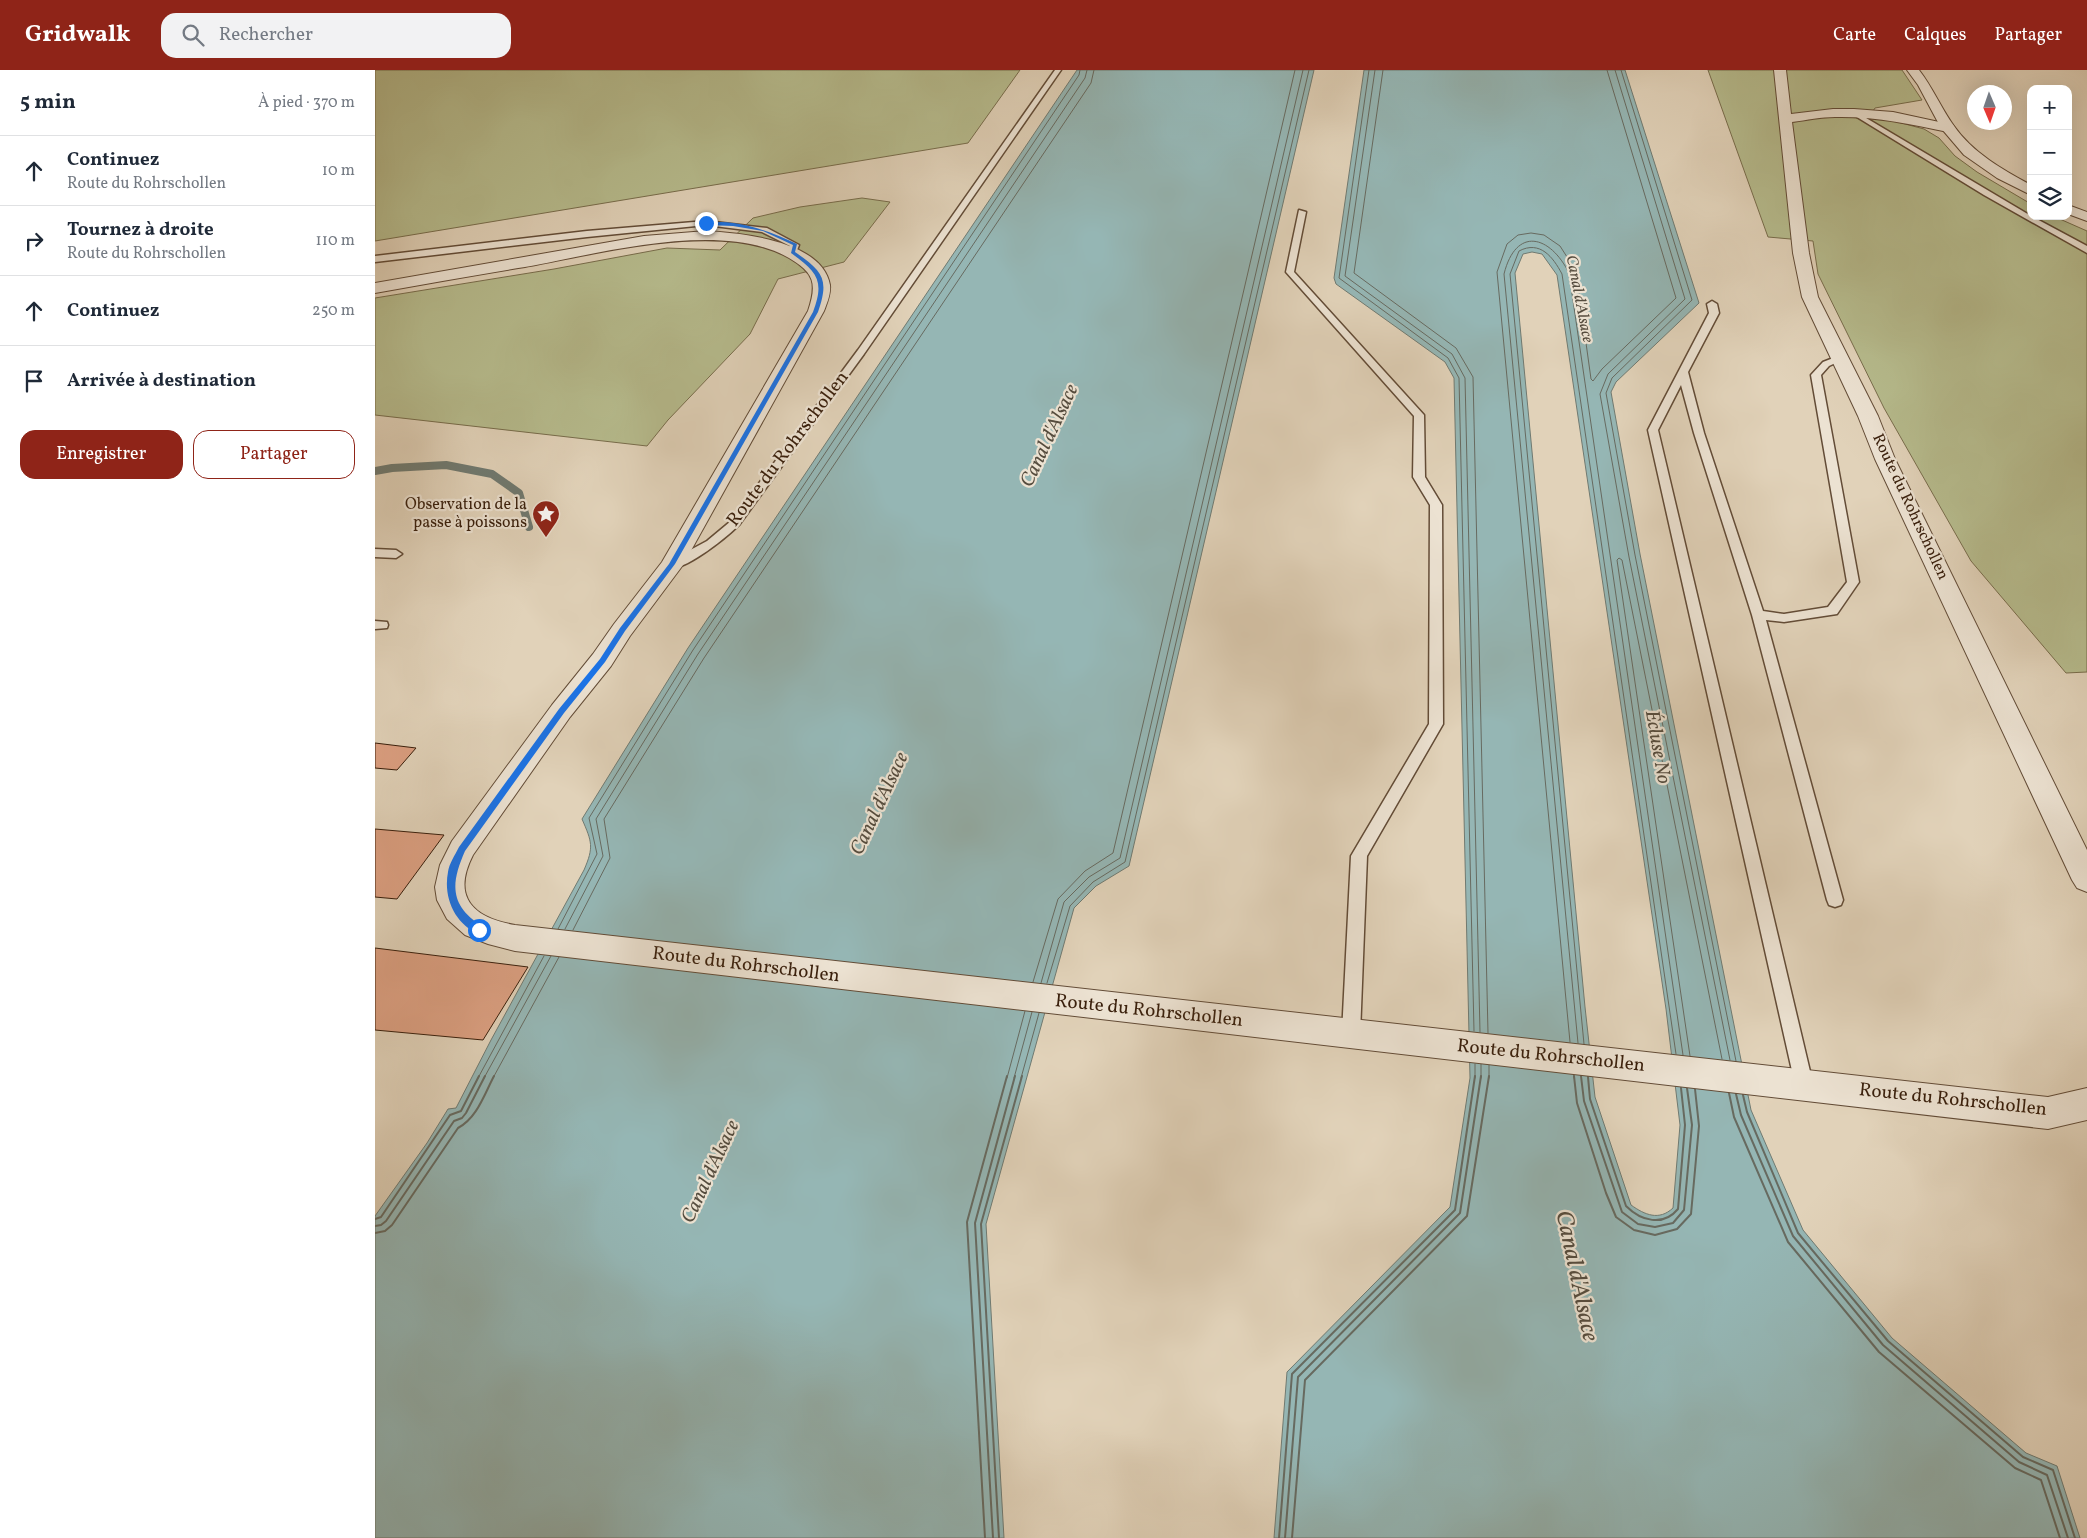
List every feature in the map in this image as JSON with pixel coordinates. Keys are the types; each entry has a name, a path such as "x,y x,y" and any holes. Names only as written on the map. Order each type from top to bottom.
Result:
{"street":[{"name":"Route du Rohrschollen","path":"1780,70 1801,253 1810,297 1868,416 1885,460 2087,880"},
{"path":"1913,70 1948,128 1969,152 1983,163 2027,189"},
{"path":"1786,119 1854,113 1893,116 1948,128"},
{"path":"2072,211 2087,217"},
{"path":"375,288 671,231 765,243 792,252 811,265 821,280 822,289 816,312 672,564"},
{"name":"Route du Rohrschollen","path":"672,564 473,832 452,871 451,889 455,906 464,920 479,930 498,936 1093,1006 1746,1077 2048,1113 2087,1104"}],"lane":[{"name":"Route du Rohrschollen","path":"672,564 711,544 735,523 861,352 1058,70"},
{"path":"1854,113 1987,193 2087,250"},
{"path":"1302,212 1290,272 1419,415 1419,477 1436,505 1436,724 1359,856 1351,1034"},
{"path":"375,259 671,231"},
{"path":"1712,304 1714,313 1653,430 1804,1084"},
{"path":"1758,616 1783,618 1832,611 1853,582 1816,374 1826,364 1841,358"},
{"path":"1683,372 1699,433 1758,616 1835,900"},
{"path":"375,553 396,554"}],"green space":[{"path":"375,70 1020,70 968,143 375,241"},
{"path":"1708,70 1902,70 1922,100 1875,108 1873,111 1894,121 1924,129 1939,138 1955,156 1977,172 2027,202 2027,220 2062,220 2087,231 2087,672 2066,673 1971,561 1884,408 1818,274 1813,241 1768,237"},
{"path":"862,198 890,202 844,262 778,279 750,334 668,420 647,446 375,415 375,298 554,269 667,248 720,250 753,218 800,207"}],"water":[{"name":"Canal d'Alsace","path":"1077,70 1314,70 1129,866 1096,886 1074,908 986,1224 1004,1538 375,1538 375,1216 427,1143 448,1109 456,1108 584,870 589,856 590,839 582,819 688,648"},
{"path":"1364,70 1625,70 1699,303 1616,382 1611,392 1640,554 1751,1110 1803,1230 1892,1338 2026,1453 2057,1466 2080,1538 1274,1538 1287,1372 1450,1207 1470,1078 1454,378 1445,362 1336,284 1334,278","holes":["1532,252 1542,254 1557,275 1666,1009 1680,1125 1673,1208 1668,1212 1657,1215 1641,1212 1631,1205 1595,1097 1515,273 1523,254"]}],"building":[{"path":"375,743 416,748 397,770 375,768"},
{"path":"375,829 444,835 397,899 375,897"},
{"path":"375,948 528,967 483,1040 375,1030"}],"waterway":[{"path":"375,471 392,468 446,465 492,474 519,493 529,527"}],"place":[{"name":"Observation de la passe à poissons","path":"546,538"}],"route":[{"path":"479,930 464,920 455,906 451,889 452,871 462,850 561,711 602,660 622,630 672,564 816,312 822,289 821,280 811,265 792,252 795,245 764,230 706,223"}],"water label":[{"name":"Écluse No","path":"1657,747"}]}
